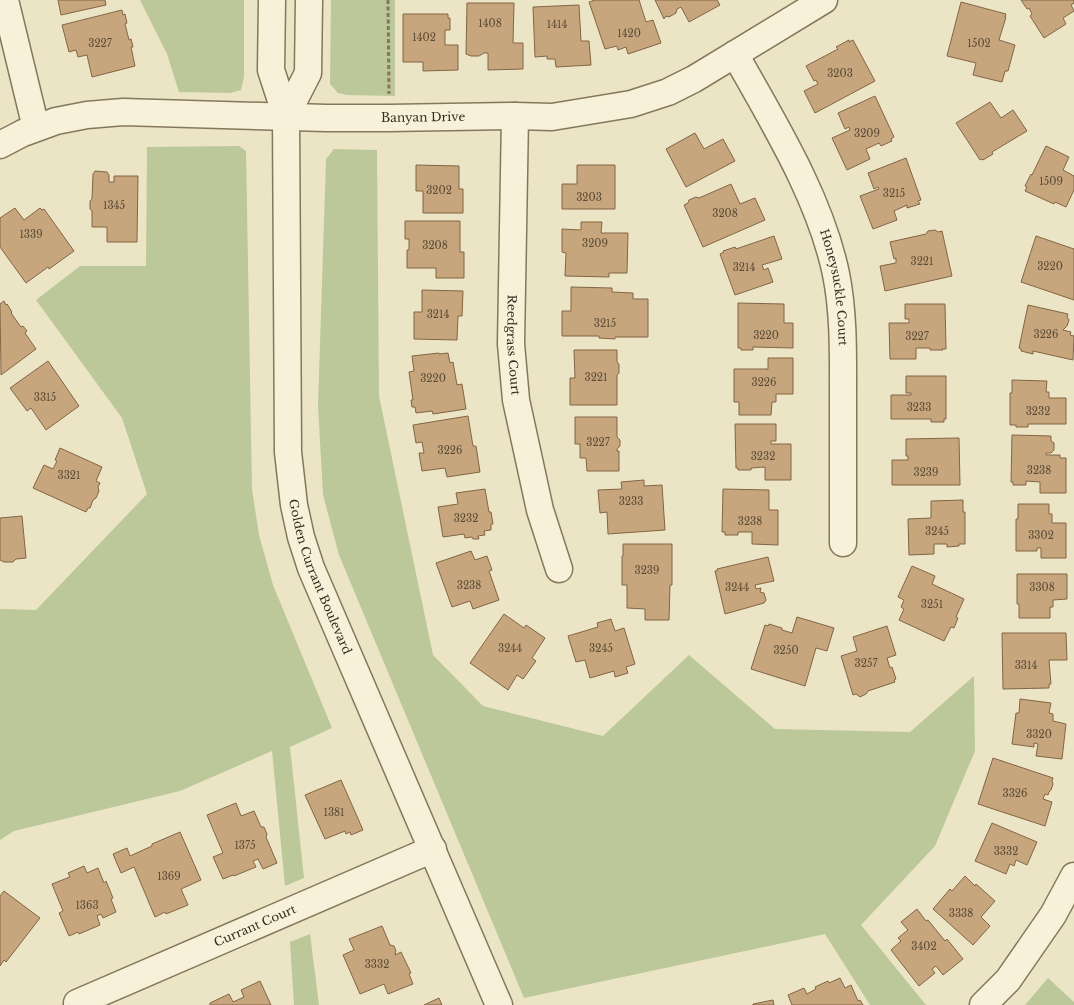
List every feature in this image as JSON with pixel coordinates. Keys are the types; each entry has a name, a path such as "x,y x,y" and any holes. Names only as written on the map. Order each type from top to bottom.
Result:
{"street":[{"path":"5,0 36,128"},
{"name":"Golden Currant Boulevard","path":"272,0 271,70 286,116 288,452 294,504 301,537 312,568 499,1005"},
{"name":"Golden Currant Boulevard","path":"286,116 308,73 309,0"},
{"name":"Banyan Drive","path":"0,145 23,133 56,122 87,115 123,112 389,118 552,117 631,104 668,92 694,79 824,0"},
{"name":"Honeysuckle Court","path":"735,54 783,139 813,202 826,235 836,274 842,313 843,349 843,543"},
{"name":"Reedgrass Court","path":"515,116 511,344 516,400 540,510 559,569"},
{"name":"Currant Court","path":"78,1003 433,849"},
{"path":"983,1005 1008,980 1042,932 1074,876"}],"path":[{"path":"388,0 389,118"}],"green space":[{"path":"140,0 244,0 244,77 241,90 230,93 179,92 167,54"},
{"path":"331,0 395,0 395,96 347,95 338,93 330,84"},
{"path":"239,146 246,151 252,489 259,535 273,585 332,728 290,747 304,878 285,886 272,751 180,791 14,831 0,840 0,609 36,610 147,494 122,418 36,300 80,266 146,266 147,147"},
{"path":"334,149 377,150 379,396 433,655 483,706 603,736 689,655 775,729 910,732 974,676 975,751 935,846 861,925 926,1005 870,1005 825,934 524,998 339,555 323,495 318,406 326,159"},
{"path":"310,934 319,1005 294,1005 290,942"},
{"path":"1048,978 1074,1002 1074,1005 1025,1005"}],"building":[{"path":"58,0 105,0 106,5 61,15"},
{"path":"595,0 639,0 646,22 653,20 661,43 628,54 626,47 618,50 617,46 605,49 589,2"},
{"path":"655,0 717,0 720,5 689,22 681,7 677,9 676,13 669,17 666,16 664,19"},
{"path":"1021,0 1074,0 1074,3 1071,5 1074,11 1063,18 1066,24 1044,38 1030,16 1032,14 1029,8 1027,9"},
{"path":"961,2 1006,14 999,40 1015,45 1008,71 1005,71 1002,82 973,75 976,63 947,56"},
{"path":"467,3 514,3 513,43 523,43 523,69 488,70 488,53 479,56 466,54"},
{"path":"579,5 581,41 589,41 591,65 556,67 555,59 547,59 547,56 535,57 533,7"},
{"path":"122,10 123,15 125,14 127,23 125,24 129,40 131,39 133,47 131,47 135,66 92,77 87,55 78,57 76,50 69,52 62,25"},
{"path":"403,14 448,14 450,30 445,30 445,45 458,45 458,70 423,71 423,62 403,62"},
{"path":"849,40 849,42 853,40 875,81 815,113 804,91 818,84 816,80 814,81 806,66 838,49 836,47"},
{"path":"875,96 894,137 891,139 892,141 881,146 879,143 866,149 870,159 847,170 832,138 850,130 849,127 845,129 838,113"},
{"path":"990,102 1001,118 1013,110 1027,131 992,152 993,154 980,160 956,123"},
{"path":"695,133 704,149 723,139 735,161 686,187 666,149"},
{"path":"1046,146 1069,157 1063,170 1074,176 1074,190 1066,207 1055,202 1054,204 1025,191 1027,187 1025,186"},
{"path":"906,158 921,200 918,201 920,204 907,208 907,205 894,211 897,220 873,229 860,196 879,189 878,187 874,189 868,173"},
{"path":"416,165 459,166 459,189 463,189 463,213 423,213 423,191 416,191"},
{"path":"577,165 615,165 615,209 562,209 562,184 577,184"},
{"path":"95,171 107,172 109,182 114,182 114,176 138,176 137,242 107,242 107,227 92,227 90,201 92,199 93,174"},
{"path":"731,184 740,204 755,198 765,220 703,247 684,205 689,200 696,197 699,198"},
{"path":"15,208 24,220 40,208 44,209 74,251 26,283 0,247 0,218"},
{"path":"405,221 460,221 460,252 464,252 464,278 436,278 436,268 407,268 409,239 405,239"},
{"path":"581,222 602,222 601,233 628,233 627,273 609,273 609,277 565,276 566,253 562,252 562,229 581,230"},
{"path":"935,230 938,232 942,231 952,276 885,291 880,266 896,263 890,242 926,234 928,231"},
{"path":"774,236 782,259 762,265 764,270 768,268 773,282 735,295 720,254 735,247 736,249"},
{"path":"1036,236 1074,249 1074,300 1021,282"},
{"path":"571,287 612,288 612,292 633,293 633,299 648,299 648,337 615,337 615,339 599,338 599,336 562,336 562,311 571,311"},
{"path":"422,290 463,291 462,316 458,316 457,340 414,339 414,312 422,312"},
{"path":"4,301 21,327 23,326 27,331 25,333 36,349 1,375 0,304"},
{"path":"738,303 784,304 784,323 793,323 793,348 753,347 753,350 741,350 741,348 738,348"},
{"path":"905,304 945,304 946,349 930,350 930,348 916,348 916,359 890,359 889,323 909,323 909,319 905,319"},
{"path":"1028,305 1068,314 1069,320 1063,330 1071,332 1070,335 1074,336 1073,360 1033,351 1033,354 1021,351 1019,348"},
{"path":"574,350 617,350 619,373 617,375 617,405 570,405 570,378 575,378"},
{"path":"448,353 450,363 453,362 457,385 462,384 466,409 433,414 432,411 416,413 415,407 412,407 411,400 413,400 409,372 414,371 412,356"},
{"path":"768,358 793,358 793,394 776,394 776,402 772,402 771,415 739,415 739,402 734,402 734,369 768,369"},
{"path":"48,361 79,406 46,430 31,408 27,411 10,388"},
{"path":"906,376 946,376 946,419 944,419 944,422 931,422 931,419 891,419 891,395 911,395 911,393 906,393"},
{"path":"1012,380 1047,381 1046,392 1049,392 1049,398 1066,398 1066,424 1028,424 1028,427 1010,425"},
{"path":"468,416 473,446 476,446 480,472 447,477 445,468 422,471 419,453 424,453 422,442 416,443 413,425"},
{"path":"575,417 617,417 617,437 620,440 620,446 617,449 619,451 619,471 587,471 586,458 580,458 580,444 575,444"},
{"path":"735,424 776,424 776,441 771,441 771,444 791,444 791,480 765,480 765,467 751,468 751,470 738,470 736,468"},
{"path":"1012,435 1051,436 1054,450 1051,453 1046,453 1046,455 1060,455 1060,458 1066,458 1066,493 1040,493 1040,482 1026,481 1026,485 1013,485 1013,482 1011,482"},
{"path":"959,438 960,485 892,485 892,460 908,460 908,456 906,456 906,439"},
{"path":"60,448 102,467 96,481 100,483 99,491 86,512 33,488 44,465 53,469"},
{"path":"644,480 644,486 662,485 665,530 608,534 607,512 600,513 598,490 622,489 621,482"},
{"path":"485,489 493,524 491,524 491,530 484,531 485,535 478,536 479,539 465,538 464,534 443,537 438,507 458,504 456,493"},
{"path":"723,489 769,490 769,510 778,510 778,545 752,544 752,532 738,532 738,535 725,535 725,532 722,532"},
{"path":"963,500 965,544 947,547 947,544 934,544 934,554 909,555 908,519 931,518 931,501"},
{"path":"1018,504 1049,504 1049,514 1052,514 1052,523 1066,523 1066,558 1041,558 1041,548 1037,548 1037,551 1016,551"},
{"path":"22,516 26,558 16,559 13,562 4,562 0,560 0,518"},
{"path":"623,544 672,544 672,585 670,585 669,620 645,620 645,609 627,608 627,585 622,585"},
{"path":"471,551 475,560 487,556 492,570 489,571 499,600 473,609 470,601 452,607 436,563"},
{"path":"768,557 774,581 755,585 756,589 761,588 760,592 764,593 766,600 764,603 725,614 715,571"},
{"path":"912,566 935,576 932,584 964,599 956,617 958,618 954,628 951,627 944,641 899,620 904,609 901,607 904,600 898,597"},
{"path":"1017,574 1067,574 1067,599 1053,600 1053,607 1050,607 1050,618 1019,618"},
{"path":"504,614 524,628 526,625 545,638 532,658 536,661 523,679 517,675 508,690 470,663"},
{"path":"797,617 834,628 827,651 816,648 805,686 751,669 765,625 768,626 769,624 792,633"},
{"path":"611,619 615,631 624,628 635,664 626,667 628,673 615,677 614,671 590,678 585,660 576,662 568,636 598,627 597,623"},
{"path":"887,626 896,655 887,658 896,679 894,680 895,682 868,691 860,697 856,694 853,695 841,656 857,651 853,637"},
{"path":"1002,633 1066,633 1067,660 1049,660 1051,684 1049,684 1049,688 1003,689"},
{"path":"1020,699 1051,703 1049,713 1053,714 1053,721 1066,724 1062,759 1036,756 1038,744 1034,743 1034,747 1012,744"},
{"path":"993,758 1053,778 1051,790 1048,795 1045,794 1043,799 1052,802 1045,826 978,804"},
{"path":"341,780 363,830 351,835 350,832 346,834 345,831 325,839 305,795"},
{"path":"236,803 241,816 254,811 261,827 264,827 267,834 266,837 277,863 263,869 258,859 253,861 256,867 223,879 213,857 223,853 207,815"},
{"path":"992,823 1037,842 1027,865 1016,860 1014,866 1010,864 1006,874 975,861"},
{"path":"180,832 201,880 181,889 188,905 155,917 134,867 121,873 113,854 127,848 130,856"},
{"path":"84,866 87,873 98,868 113,898 111,899 116,912 103,918 101,914 97,916 100,925 69,936 59,913 63,911 52,884 70,877 68,873"},
{"path":"965,876 995,901 981,917 990,926 973,945 933,909 950,889 952,891"},
{"path":"4,891 40,918 6,962 4,960 0,966 0,896"},
{"path":"917,909 945,941 947,939 963,959 943,975 936,966 932,969 935,973 919,986 891,950 901,941 898,938 908,930 901,922"},
{"path":"382,926 390,945 394,946 395,955 401,952 411,973 409,974 413,984 388,994 384,984 360,994 343,955 354,950 349,939"},
{"path":"840,978 845,988 851,985 858,1001 860,1000 863,1005 792,1005 788,995 804,988 807,994 816,989 815,987"},
{"path":"260,981 271,1005 210,1005 210,1003 229,994 233,1002 244,997 241,990"},
{"path":"439,998 442,1005 424,1005"},
{"path":"773,1000 774,1005 753,1005 753,1004"}]}
